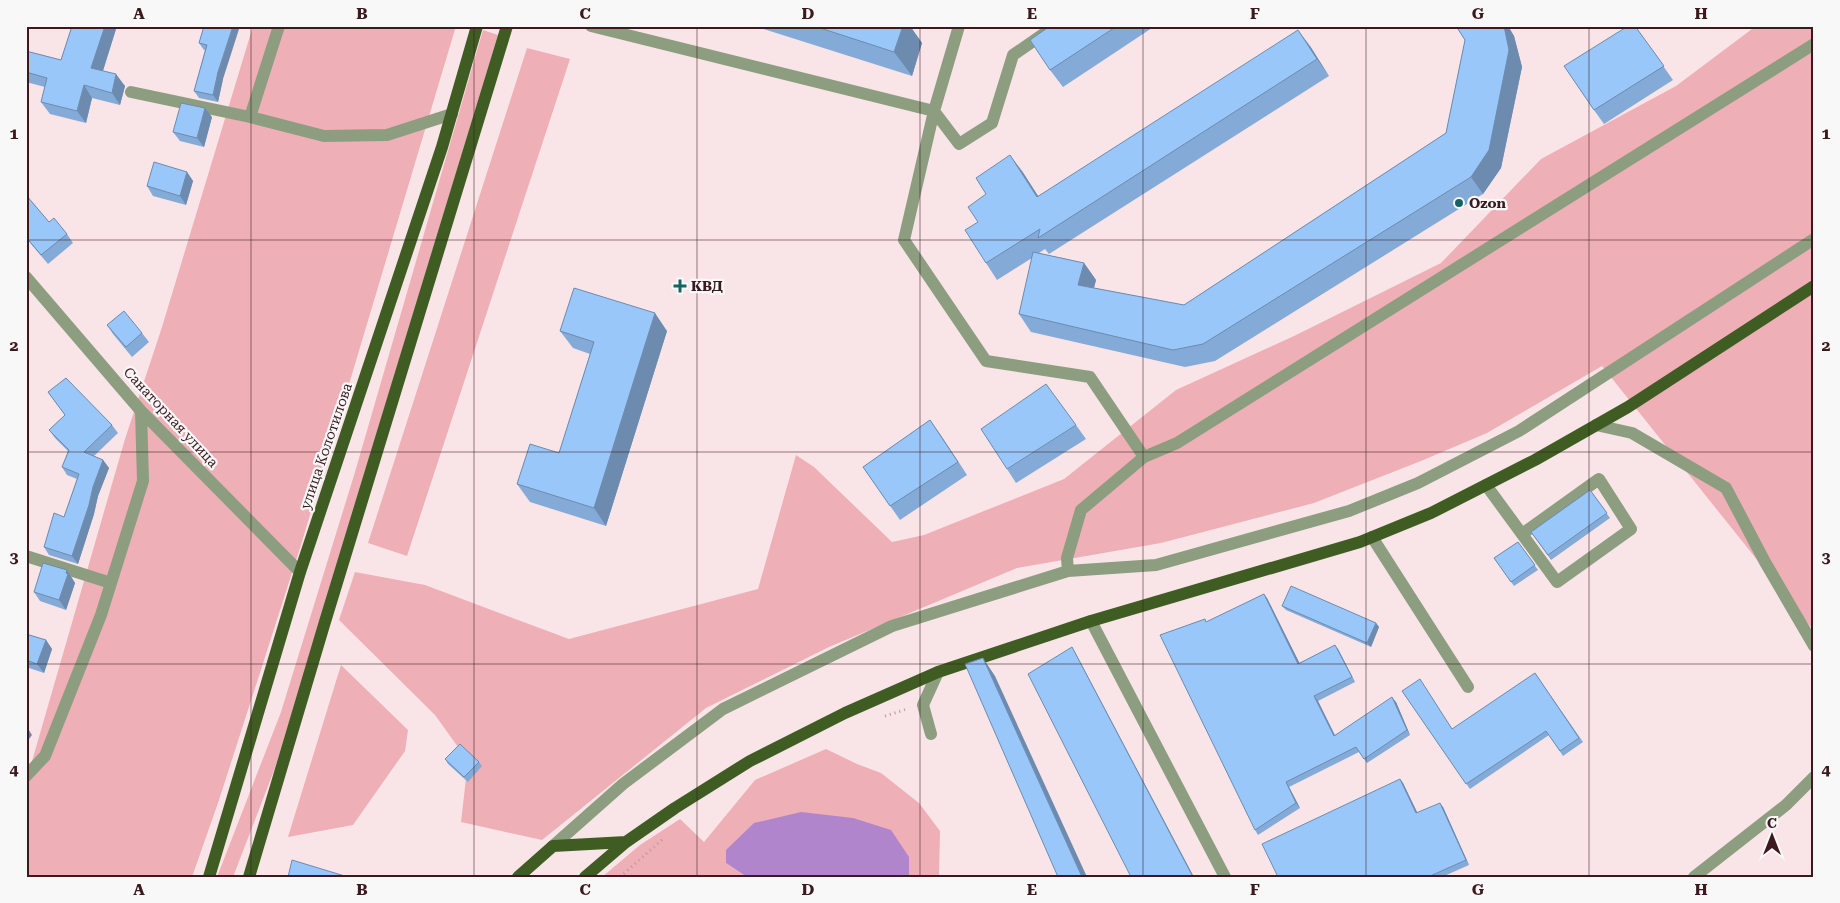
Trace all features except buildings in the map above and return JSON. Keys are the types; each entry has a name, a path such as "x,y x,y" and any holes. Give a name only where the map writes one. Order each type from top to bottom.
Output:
{"main road":[{"name":"улица Колотилова","path":"209,877 300,572 452,114 477,26"},
{"path":"249,877 329,607 507,26"},
{"path":"585,877 626,842 675,808 750,761 845,713 938,672 1091,621 1342,548 1431,513 1535,460 1628,407 1814,286"},
{"path":"518,877 553,846 626,842"}],"street":[{"path":"250,117 279,26"},
{"path":"590,26 934,111 959,144 992,123 1013,54 1055,26"},
{"path":"959,26 934,111 904,240 986,361 1090,377 1144,457"},
{"path":"1068,571 1067,558 1081,510 1144,457 1177,442 1814,44"},
{"path":"131,92 250,117 324,136 387,135 452,114"},
{"path":"553,846 623,784 723,709 892,626 1068,571 1156,565 1349,511 1418,483 1519,431 1814,239"},
{"name":"Санаторная улица","path":"26,277 141,411 300,572"},
{"path":"26,776 45,756 101,615 143,481 141,411"},
{"path":"1596,425 1632,432 1726,488 1765,562 1814,646"},
{"path":"1486,486 1557,582 1631,529 1599,479 1522,534"},
{"path":"1372,537 1468,687"},
{"path":"26,556 111,583"},
{"path":"1091,621 1225,877"},
{"path":"931,734 923,705 938,672"},
{"path":"1694,877 1786,805 1814,776"}],"path":[{"path":"877,718 923,705"},
{"path":"620,877 669,834"}],"shaded area":[{"path":"253,26 456,26 301,545 219,800 192,877 26,877 26,782 125,439 162,327"},
{"path":"1756,26 1814,26 1814,631 1602,366 1487,433 1314,503 1161,543 1017,568 829,647 706,708 542,840 461,822 468,761 435,715 339,620 355,572 425,585 569,639 758,589 796,455 814,467 892,542 924,535 1064,479 1176,390 1294,336 1441,263 1541,159 1676,86"},
{"path":"483,30 498,35 275,768 233,877 217,877 281,712 355,472"},
{"path":"527,48 570,59 407,556 368,543"},
{"path":"341,665 408,730 405,751 353,825 288,837"},
{"path":"826,749 881,773 919,803 940,831 939,877 909,877 909,857 726,863 747,877 602,877 640,845 680,819 704,842 755,780"},
{"path":"801,812 853,818 891,830 909,857 909,877 747,877 726,863 726,850 754,823"}],"place":[{"name":"Ozon","path":"1459,203"},
{"name":"КВД","path":"680,286"}]}
